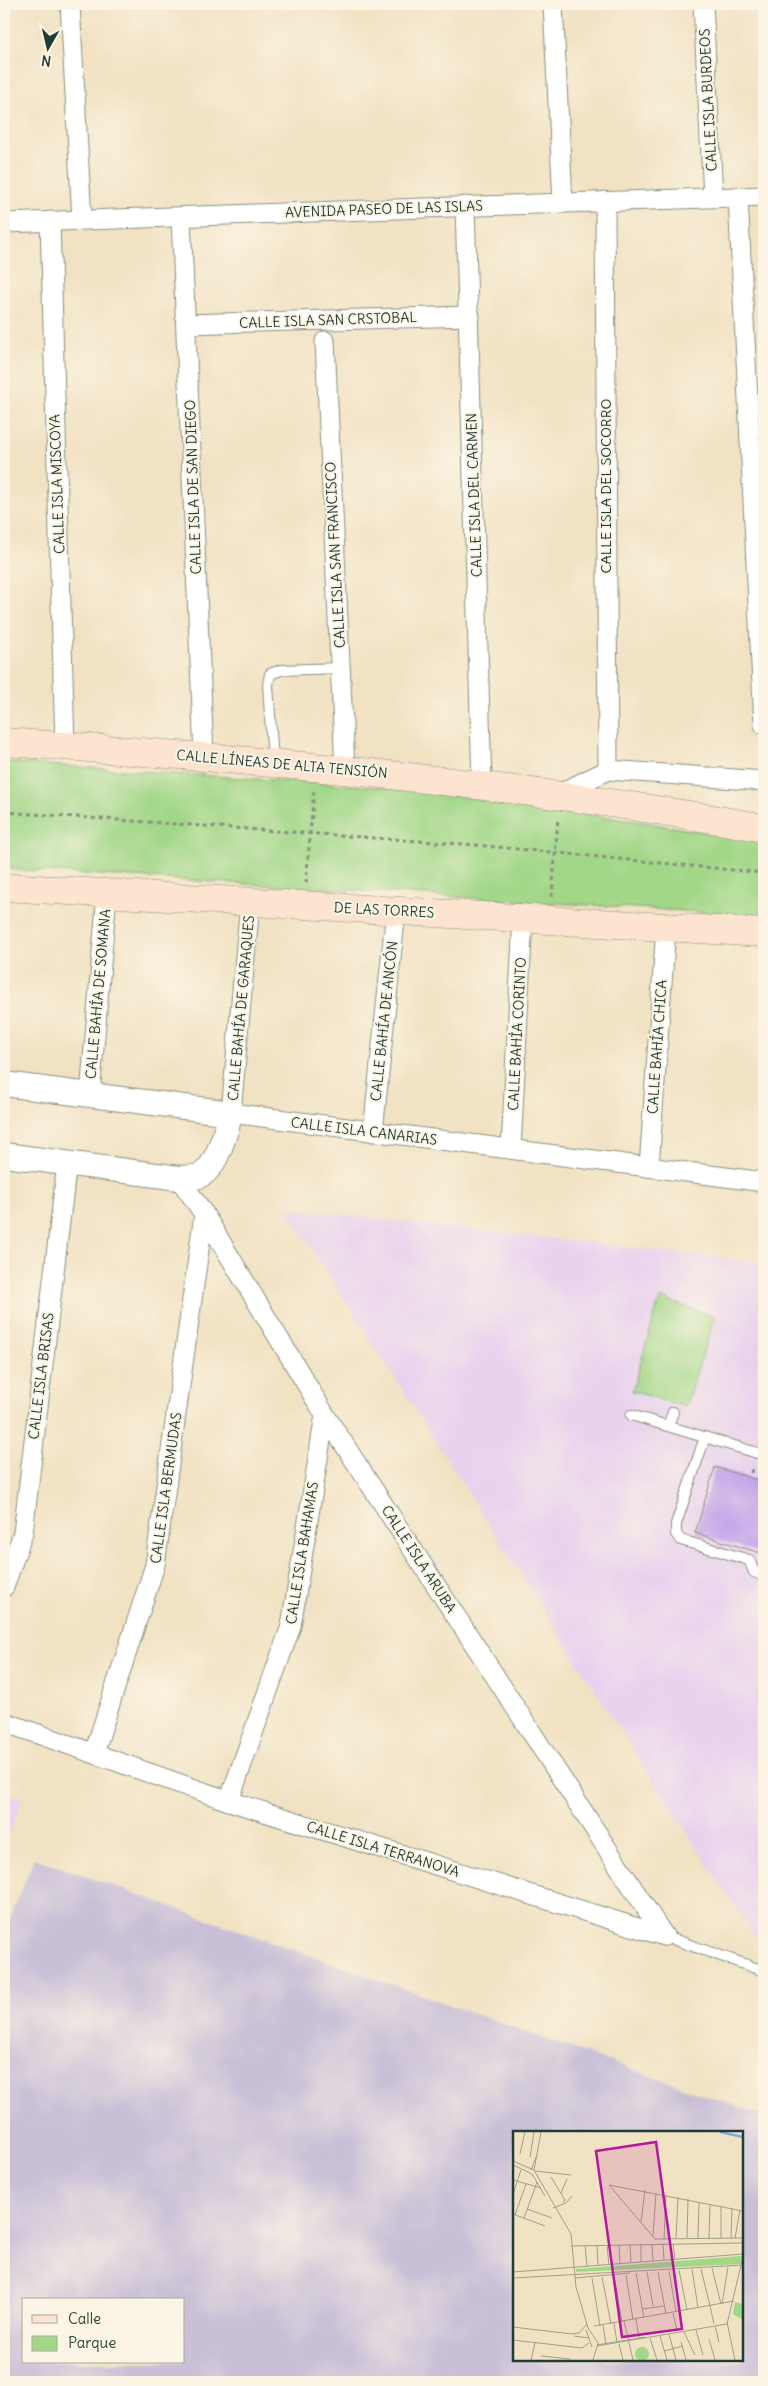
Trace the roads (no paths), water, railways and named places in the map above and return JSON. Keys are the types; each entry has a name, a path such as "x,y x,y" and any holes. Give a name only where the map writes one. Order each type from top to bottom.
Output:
{"main road":[{"name":"CALLE LÍNEAS DE ALTA TENSIÓN","path":"4,742 316,766 482,784 560,794 764,828"},
{"name":"DE LAS TORRES","path":"4,887 764,933"}],"street":[{"path":"70,4 82,220"},
{"path":"553,4 563,202"},
{"name":"CALLE ISLA BURDEOS","path":"703,4 712,197"},
{"name":"AVENIDA PASEO DE LAS ISLAS","path":"4,223 764,196"},
{"path":"738,197 764,725"},
{"name":"CALLE ISLA DEL SOCORRO","path":"605,201 608,770"},
{"name":"CALLE ISLA DEL CARMEN","path":"465,206 470,316 482,784"},
{"name":"CALLE ISLA DE SAN DIEGO","path":"181,216 204,757"},
{"name":"CALLE ISLA MISCOYA","path":"50,221 64,746"},
{"name":"CALLE ISLA SAN CRSTOBAL","path":"186,324 470,316"},
{"name":"CALLE ISLA SAN FRANCISCO","path":"325,341 345,769"},
{"path":"560,794 608,770 764,780"},
{"name":"CALLE BAHÍA DE SOMANA","path":"90,1095 107,893"},
{"name":"CALLE BAHÍA DE GARAQUES","path":"231,1113 250,902"},
{"name":"CALLE BAHÍA DE ANCÓN","path":"373,1132 396,910"},
{"name":"CALLE BAHÍA CORINTO","path":"512,1150 523,918"},
{"name":"CALLE BAHÍA CHICA","path":"649,1167 666,927"},
{"path":"4,1084 231,1113 216,1159 207,1171 199,1176 179,1178 4,1155"},
{"name":"CALLE ISLA CANARIAS","path":"231,1113 764,1182"},
{"name":"CALLE ISLA BRISAS","path":"4,1587 23,1533 67,1163"},
{"name":"CALLE ISLA ARUBA","path":"179,1178 204,1214 325,1415 664,1936"},
{"name":"CALLE ISLA BERMUDAS","path":"94,1754 155,1565 204,1214"},
{"name":"CALLE ISLA BAHAMAS","path":"229,1801 291,1626 325,1415"},
{"name":"CALLE ISLA TERRANOVA","path":"4,1722 229,1801 664,1936"}],"lane":[{"path":"273,763 268,685 270,674 282,670 340,668"},
{"path":"668,1426 673,1412"},
{"path":"631,1415 764,1455"},
{"path":"705,1437 676,1524 676,1534 681,1540 749,1560 754,1572 764,1576"},
{"name":"CALLE ISLA TERRANOVA","path":"664,1936 764,1972"}]}
